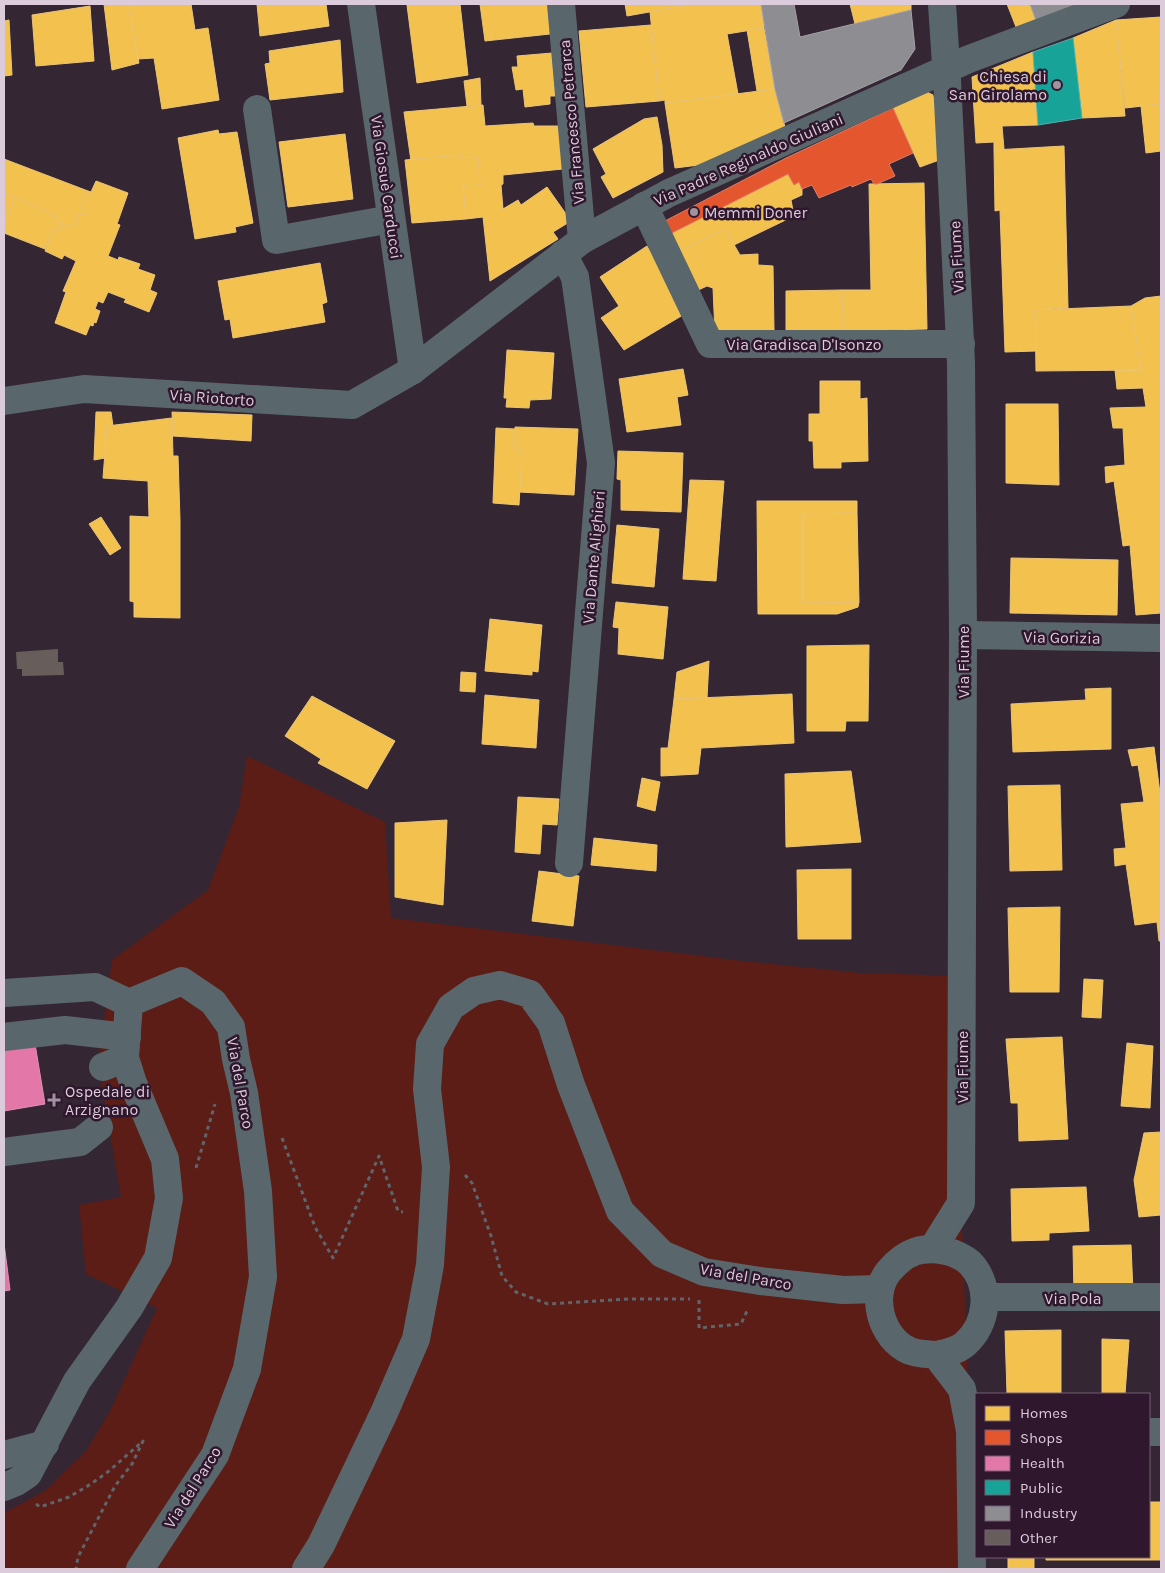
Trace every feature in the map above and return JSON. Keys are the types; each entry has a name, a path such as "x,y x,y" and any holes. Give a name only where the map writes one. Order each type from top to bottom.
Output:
{"street":[{"name":"Via Giosuè Carducci","path":"361,4 413,370"},
{"name":"Via Francesco Petrarca","path":"561,4 572,247"},
{"name":"Via Fiume","path":"933,1248 961,1203 963,635 960,344 942,4"},
{"name":"Via Padre Reginaldo Giuliani","path":"413,370 572,247 644,206 669,193 968,59 1116,4"},
{"path":"257,109 276,240 391,219"},
{"name":"Via Gradisca D'Isonzo","path":"644,206 710,344 960,344"},
{"name":"Via Dante Alighieri","path":"569,863 601,462 574,277 572,247"},
{"name":"Via Riotorto","path":"4,401 84,389 352,405 413,370"},
{"name":"Via Gorizia","path":"963,635 1161,638"},
{"name":"Via del Parco","path":"129,1003 182,981 213,1002 231,1027 244,1093 258,1191 263,1277 247,1368 215,1455 140,1569"},
{"name":"Via del Parco","path":"306,1569 322,1545 384,1414 416,1339 430,1265 436,1167 427,1089 430,1044 451,1007 474,991 500,985 530,994 551,1023 571,1085 620,1211 662,1254 704,1272 760,1281 843,1290 880,1289"},
{"path":"4,994 96,987 129,1003 118,1054"},
{"path":"4,1037 65,1030 118,1054 133,1083 165,1159 169,1198 158,1258 129,1308 78,1381 28,1474 10,1485"},
{"path":"4,1152 80,1142 99,1128"},
{"path":"933,1248 954,1253 970,1263 980,1279 986,1297 984,1314 977,1331 964,1345 953,1351 936,1355 910,1351 895,1340 884,1325 879,1308 880,1289 886,1274 898,1260 914,1251 933,1248"},
{"name":"Via Pola","path":"986,1297 1161,1297"},
{"path":"936,1355 962,1390 973,1431 972,1569"},
{"path":"4,1455 45,1444"}],"path":[{"path":"10,1485 40,1507 70,1497 109,1472 143,1441 132,1464 110,1494 78,1557 76,1569"}],"shaded area":[{"path":"247,756 385,822 391,918 743,961 861,973 963,976 961,1203 970,1431 972,1569 4,1569 4,1513 46,1490 86,1451 111,1409 157,1308 86,1274 79,1205 121,1197 98,1065 112,960 208,890 239,807"}],"building: Homes":[{"path":"104,4 129,4 139,63 112,70"},
{"path":"129,4 191,4 195,30 208,28 219,100 162,109 154,58 138,59"},
{"path":"257,4 326,4 329,26 260,36"},
{"path":"460,4 468,75 417,83 407,5"},
{"path":"480,4 548,4 550,34 485,41"},
{"path":"625,4 694,4 627,16"},
{"path":"694,4 761,4 764,28 727,34 738,94 665,103 665,100 659,101 650,12"},
{"path":"850,4 911,4 911,10 855,24"},
{"path":"1007,4 1030,4 1038,25 1018,32"},
{"path":"90,6 94,61 36,66 32,15"},
{"path":"1161,17 1161,104 1125,108 1116,20"},
{"path":"9,20 12,75 4,76 4,21"},
{"path":"1116,20 1125,116 1082,118 1073,38"},
{"path":"651,25 659,101 586,107 579,31"},
{"path":"764,28 775,89 757,91 747,30"},
{"path":"340,40 343,92 270,100 265,64 270,63 269,51"},
{"path":"1033,52 1038,125 1002,126 1004,149 994,150 994,142 976,143 972,77"},
{"path":"552,53 555,96 550,96 550,104 525,107 523,89 516,90 512,67 518,67 517,56"},
{"path":"480,78 481,105 467,106 464,81"},
{"path":"775,89 785,127 707,164 675,168 665,103"},
{"path":"927,92 933,95 942,159 920,167 893,108"},
{"path":"1161,104 1161,151 1146,153 1141,106"},
{"path":"483,105 485,126 533,123 534,126 560,126 563,169 503,175 503,184 501,185 503,209 518,200 521,205 547,187 571,221 553,232 558,239 490,281 483,217 466,219 463,186 480,185 478,157 460,158 460,155 411,161 404,112"},
{"path":"657,117 662,145 663,172 613,198 601,177 606,174 593,149 644,119"},
{"path":"218,130 219,134 237,132 253,223 235,227 236,232 195,239 178,138"},
{"path":"345,134 353,199 288,207 279,142"},
{"path":"1064,146 1068,308 1035,310 1036,351 1005,352 1000,210 995,211 994,150"},
{"path":"460,155 460,158 478,157 480,185 463,186 466,219 412,223 405,160"},
{"path":"4,159 88,191 81,208 86,210 84,216 78,214 73,228 55,221 57,216 4,193"},
{"path":"788,174 794,185 799,182 802,189 802,195 791,200 794,216 734,245 725,229 676,253 668,235"},
{"path":"96,181 128,193 117,224 120,225 108,256 118,260 119,257 140,264 138,269 155,275 150,290 157,293 149,312 124,302 126,299 108,292 103,303 98,301 95,309 100,311 96,323 94,322 93,326 90,325 86,335 55,323 66,292 63,291 76,261 64,255 62,259 45,251 54,227 61,230 63,223 73,228 78,214 84,216 86,210 81,208 88,191 91,192"},
{"path":"924,183 927,329 843,331 842,290 871,290 869,184"},
{"path":"4,193 15,197 7,220 4,219"},
{"path":"15,197 57,216 55,221 63,223 61,230 54,227 45,249 4,233 4,219 7,220"},
{"path":"725,229 740,255 758,254 758,265 773,266 774,331 715,333 713,288 707,286 694,292 676,253"},
{"path":"647,246 688,312 624,350 601,318 619,306 600,277"},
{"path":"320,263 327,302 322,304 325,322 233,338 230,319 225,320 218,281"},
{"path":"842,290 843,331 786,332 786,291"},
{"path":"1161,296 1161,613 1136,615 1130,545 1123,546 1114,481 1106,483 1105,467 1125,465 1123,428 1113,428 1110,408 1146,407 1143,388 1117,389 1115,370 1141,370 1131,306 1145,298"},
{"path":"1131,306 1141,370 1036,371 1035,310"},
{"path":"507,350 554,353 551,399 530,400 529,408 506,407 507,398 504,398"},
{"path":"683,369 688,395 677,397 681,425 627,432 619,379"},
{"path":"820,381 860,381 860,399 867,398 868,461 841,462 841,468 814,468 813,441 809,441 809,414 820,414"},
{"path":"1006,404 1058,404 1059,485 1006,483"},
{"path":"96,412 111,412 113,426 107,426 105,458 94,460"},
{"path":"172,412 252,415 251,441 173,436"},
{"path":"172,418 173,456 178,456 180,618 134,617 134,602 130,601 130,516 149,517 148,481 103,478 107,426"},
{"path":"515,427 578,429 574,495 519,492 522,451 514,449"},
{"path":"496,428 515,429 514,449 522,451 519,505 493,503"},
{"path":"618,451 683,453 681,512 621,510 621,480 617,479"},
{"path":"690,480 724,481 716,581 683,579"},
{"path":"757,501 857,501 857,513 803,514 803,603 859,602 858,607 837,614 758,614"},
{"path":"857,513 859,602 803,603 803,514"},
{"path":"101,517 121,548 110,555 89,524"},
{"path":"617,525 659,529 654,587 612,583"},
{"path":"1011,558 1118,560 1117,615 1010,613"},
{"path":"616,602 668,607 663,659 618,654 619,628 613,627"},
{"path":"490,619 542,625 538,672 532,671 532,675 485,671"},
{"path":"869,645 868,721 846,721 845,731 807,731 807,646"},
{"path":"709,661 707,698 674,699 677,672"},
{"path":"461,672 476,673 475,692 460,691"},
{"path":"1111,688 1111,749 1013,752 1011,704 1086,700 1085,689"},
{"path":"792,694 794,743 701,748 698,774 661,776 661,748 668,748 674,699"},
{"path":"485,695 539,700 536,748 482,744"},
{"path":"312,696 395,741 367,789 318,763 321,759 285,736"},
{"path":"1154,747 1161,801 1161,941 1159,941 1157,922 1135,925 1126,864 1115,866 1114,849 1126,848 1121,804 1144,802 1138,765 1132,766 1128,750"},
{"path":"851,771 861,842 786,847 785,774"},
{"path":"642,778 660,782 655,811 637,806"},
{"path":"1060,785 1062,870 1010,871 1008,786"},
{"path":"518,797 559,799 557,825 542,824 540,854 515,852"},
{"path":"447,820 443,905 395,897 395,823"},
{"path":"594,838 657,845 656,871 591,865"},
{"path":"851,869 851,939 798,939 797,870"},
{"path":"539,871 579,876 573,926 532,921"},
{"path":"1060,907 1059,992 1010,992 1008,908"},
{"path":"1084,979 1103,980 1101,1018 1082,1017"},
{"path":"1062,1037 1068,1139 1019,1141 1018,1103 1011,1103 1006,1039"},
{"path":"1127,1043 1153,1046 1150,1108 1121,1106"},
{"path":"1161,1132 1161,1215 1139,1217 1134,1180 1144,1133"},
{"path":"1086,1187 1089,1231 1049,1233 1049,1240 1012,1241 1011,1189"},
{"path":"1131,1245 1133,1292 1074,1294 1073,1246"},
{"path":"1061,1330 1061,1393 1007,1393 1005,1331"},
{"path":"1102,1339 1129,1340 1125,1393 1102,1393"},
{"path":"1150,1502 1161,1502 1161,1560 1046,1560 1046,1558 1150,1558"},
{"path":"1008,1558 1034,1558 1034,1569 1008,1569"}],"building: Shops":[{"path":"893,108 913,153 889,164 895,176 877,184 874,184 871,179 819,198 812,185 802,189 799,182 794,185 788,174 668,235 663,222 786,158"}],"building: Health":[{"path":"35,1044 45,1104 4,1111 4,1049"},
{"path":"4,1243 10,1290 4,1291"}],"building: Public":[{"name":"Chiesa di San Girolamo","path":"1073,38 1082,118 1038,125 1033,52"}],"building: Industry":[{"path":"761,4 794,4 800,37 911,10 915,49 901,70 784,123 775,89"},
{"path":"1030,4 1091,4 1038,26"}],"building: Other":[{"path":"58,649 58,662 63,662 64,675 22,676 22,669 17,669 16,652"}],"place":[{"name":"Chiesa di San Girolamo","path":"1057,85"},
{"name":"Memmi Doner","path":"694,212"},
{"name":"Ospedale di Arzignano","path":"54,1100"}]}
